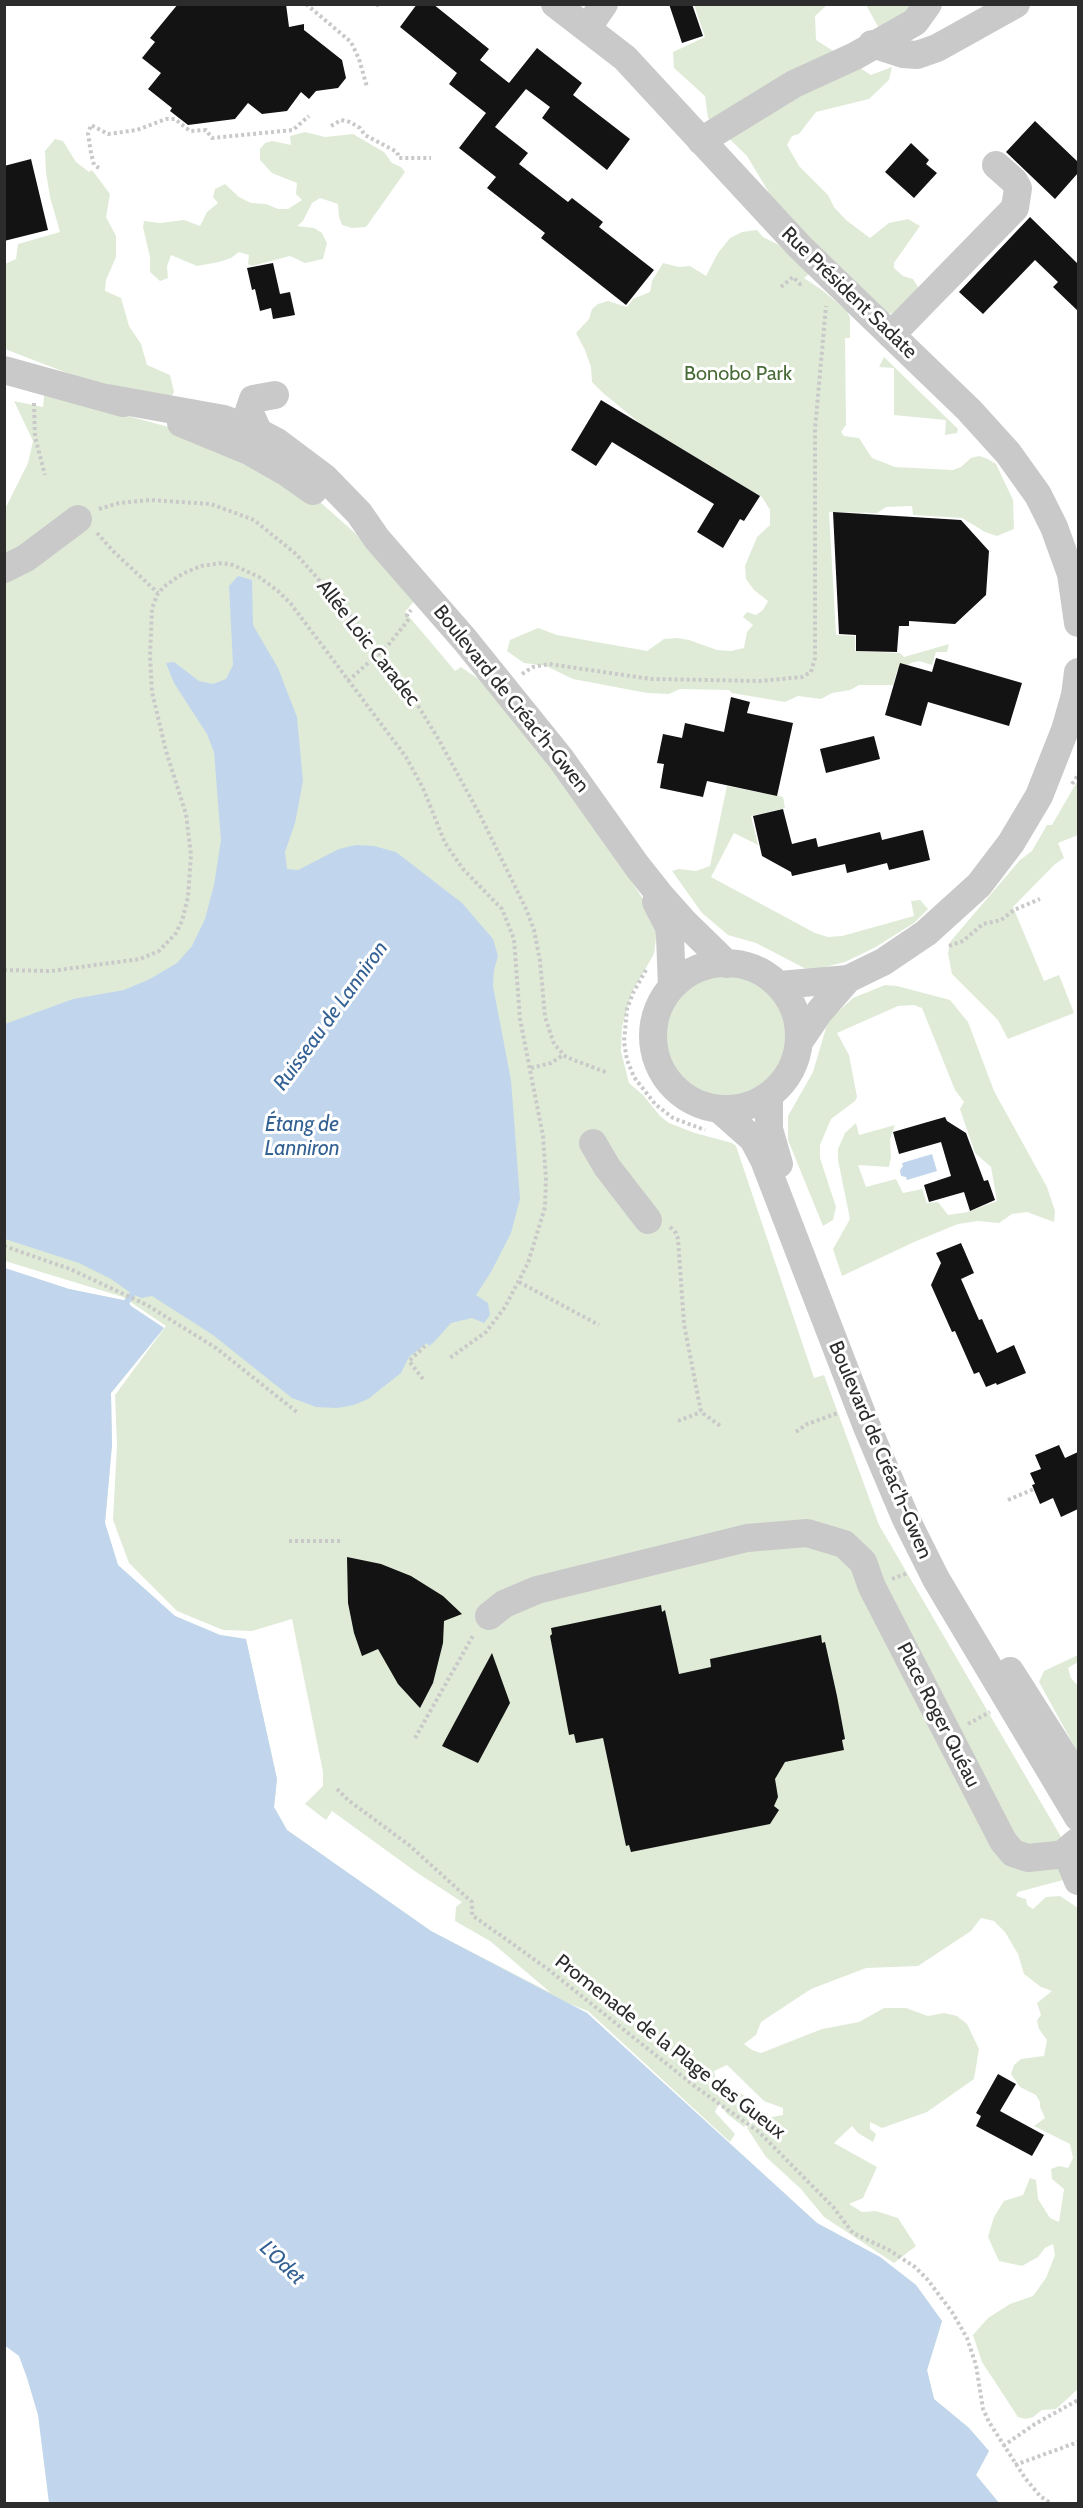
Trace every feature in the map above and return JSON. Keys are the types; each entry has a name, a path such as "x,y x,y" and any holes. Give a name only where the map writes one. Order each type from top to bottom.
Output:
{"street":[{"name":"Rue Président Sadate","path":"555,4 588,27 636,69 833,280 985,427 1028,479 1054,527 1074,588 1078,623"},
{"path":"588,27 604,4"},
{"path":"701,141 794,84 855,56 885,48 917,55 937,48 1016,4"},
{"path":"885,48 921,14"},
{"path":"891,335 1015,207 1018,188 1014,181 996,165"},
{"name":"Boulevard de Créac'h-Gwen","path":"4,370 107,398 204,432 275,465 377,539"},
{"path":"275,395 253,399 254,421 275,465"},
{"name":"Boulevard de Créac'h-Gwen","path":"107,398 254,421 325,478 359,513 377,539 426,594 561,759 637,866 684,922 727,964"},
{"path":"204,432 254,421 289,432"},
{"path":"4,569 26,558 78,519"},
{"path":"780,984 848,979 883,962 938,924 987,876 1019,832 1039,796 1069,718 1078,672"},
{"name":"Boulevard de Créac'h-Gwen","path":"637,866 669,927 672,949 672,987"},
{"path":"727,964 754,969 780,984 794,1011 799,1042 796,1059 788,1075 769,1095 716,1120 696,1103 680,1094 665,1078 656,1059 653,1029 663,1000 672,987 687,975 704,967 727,964"},
{"path":"799,1042 820,1011 848,979"},
{"name":"Boulevard de Créac'h-Gwen","path":"769,1095 769,1129 777,1159 902,1481 940,1560 973,1618 1031,1701 1078,1778"},
{"name":"Boulevard de Créac'h-Gwen","path":"716,1120 753,1139 765,1160 867,1427 906,1519 936,1578 1078,1817"},
{"path":"593,1143 600,1157 656,1222"},
{"name":"Place Roger Quéau","path":"489,1616 504,1604 537,1590 747,1538 794,1533 820,1535 844,1544 863,1562 872,1587 989,1817 1008,1848 1020,1856 1043,1858 1072,1847"},
{"path":"1072,1847 1078,1881"}],"path":[{"path":"306,4 351,42 362,65 368,87"},
{"path":"99,168 94,165 91,153 88,134 91,125 108,134 137,130 151,123 175,119 190,131 206,130 212,138 293,129 309,116"},
{"path":"331,126 341,120 350,122 365,135 397,152 399,158 431,158"},
{"path":"518,676 533,668 549,664 651,679 761,681 802,676 811,672 815,658 815,429 827,286 833,280"},
{"path":"34,399 35,438 45,475"},
{"name":"Allée Loic Caradec","path":"78,519 105,507 150,500 199,502 239,512 263,526 296,554 381,654 409,691 439,740 490,835 527,911 540,961 547,1027 554,1044 563,1054"},
{"path":"78,519 92,528 158,593"},
{"path":"4,970 51,971 140,959 159,951 176,933 182,921 191,883 189,826 166,751 150,680 150,617 158,593 182,574 201,566 222,563 241,567 267,582 291,604 414,768 445,843 453,856 498,905 508,921 517,955 521,1026 543,1137 546,1200 532,1253 519,1282 486,1332 450,1358"},
{"path":"348,681 381,654 409,619 407,615 426,594"},
{"path":"948,946 963,941 983,924 1001,920 1014,910 1040,899"},
{"path":"648,968 633,993 626,1018 624,1042 629,1067 646,1094 663,1112 685,1124 716,1120"},
{"path":"531,1068 551,1063 563,1054 585,1066 609,1073"},
{"path":"656,1222 673,1229 678,1239 684,1324 701,1412 722,1426"},
{"path":"4,1246 70,1269 138,1301 216,1348 298,1413"},
{"path":"519,1282 598,1325"},
{"path":"423,1379 409,1361 425,1346"},
{"path":"678,1421 701,1412"},
{"path":"796,1432 807,1424 842,1412"},
{"path":"1008,1500 1034,1489"},
{"path":"289,1541 340,1541"},
{"path":"415,1738 477,1628 489,1616"},
{"name":"Promenade de la Plage des Gueux","path":"337,1789 348,1800 409,1845 472,1902 472,1915 549,1970 697,2088 759,2132 832,2207 853,2233 889,2250 927,2278 952,2312 966,2338 976,2365 983,2409 1003,2446 1040,2496 1052,2504"},
{"path":"1003,2446 1035,2424 1078,2400"},
{"path":"1015,2465 1078,2442"}],"green space":[{"path":"694,5 827,5 815,16 816,40 871,75 892,67 889,80 869,99 816,112 799,134 792,136 787,145 799,166 828,195 834,207 846,220 870,238 889,223 908,219 920,226 894,263 894,268 903,276 913,279 918,287 903,317 885,312 777,206 747,156 708,118 705,96 674,68 673,52 705,37"},
{"path":"866,5 920,5 880,30"},
{"path":"305,132 325,137 353,134 384,152 392,163 401,167 405,172 366,227 352,228 342,225 338,204 320,198 312,203 303,221 297,226 314,228 322,233 327,243 323,259 305,263 290,256 252,266 248,264 249,255 239,252 219,262 197,266 171,255 167,266 168,278 160,281 150,272 144,221 160,223 184,220 200,226 207,212 218,203 213,197 215,189 225,184 239,197 251,203 266,204 278,209 288,209 302,200 296,194 297,183 272,173 260,160 260,149 265,143 272,141 291,145 290,136"},
{"path":"55,139 63,141 76,162 89,172 92,170 110,194 106,217 116,236 116,257 106,280 105,291 121,298 129,326 141,344 147,365 170,375 174,392 169,401 111,390 5,349 5,264 16,259 18,244 60,232 46,172 45,151"},
{"name":"Bonobo Park","path":"757,230 763,237 779,245 809,274 804,278 847,311 850,318 850,338 845,338 846,425 841,432 844,436 859,438 872,458 895,467 953,470 961,467 971,458 979,456 988,459 996,464 1013,500 1014,529 997,536 985,532 962,518 913,515 912,506 886,507 877,513 829,512 836,635 855,636 855,651 900,653 904,657 949,644 947,652 936,652 932,665 919,661 897,671 893,685 859,685 850,690 832,693 821,699 798,696 785,702 732,693 729,690 680,689 669,694 647,693 573,679 546,666 524,663 507,651 510,640 538,628 557,635 647,651 664,639 677,638 717,650 731,651 744,648 747,632 753,625 743,617 747,612 756,615 763,610 768,601 754,590 746,579 745,566 757,537 770,525 770,510 762,497 642,425 603,393 592,382 591,367 576,333 589,319 592,309 598,304 608,301 627,307 633,299 650,292 652,281 663,263 679,267 690,266 706,276 718,253 730,238 742,232"},
{"path":"884,357 958,429 957,433 945,435 946,420 894,415 894,368 879,367"},
{"path":"44,396 57,397 165,426 205,440 320,502 355,533 415,600 405,612 455,671 461,667 480,680 547,763 658,922 654,954 632,992 622,1027 621,1051 629,1083 669,1123 736,1146 814,1378 824,1375 879,1525 1078,1866 1078,1876 1018,1892 1016,1896 1026,1899 1027,1905 1033,1909 1046,1897 1060,1896 1078,1908 1078,2389 1056,2409 1042,2410 1026,2419 1018,2417 982,2362 973,2335 988,2318 1010,2304 1033,2296 1046,2278 1055,2255 1053,2244 1045,2248 1038,2257 1022,2266 999,2261 988,2237 994,2217 1004,2201 1023,2195 1030,2178 1036,2180 1038,2199 1050,2218 1059,2222 1064,2189 1052,2179 1051,2169 1059,2166 1068,2168 1073,2158 1070,2144 1034,2126 1045,2118 1040,2102 1036,2095 1020,2087 1011,2074 1014,2065 1021,2059 1044,2056 1047,2040 1039,2029 1037,2020 1041,2015 1037,2003 1052,1991 1041,1987 1024,1974 1018,1954 1005,1932 994,1921 981,1918 971,1931 918,1966 866,1968 811,1989 761,2022 756,2035 744,2044 761,2053 822,2029 859,2022 884,2008 906,2008 928,2016 944,2013 957,2016 967,2024 979,2049 974,2079 927,2112 882,2128 870,2122 870,2129 876,2134 873,2142 858,2133 852,2126 834,2143 877,2167 863,2198 849,2204 862,2212 876,2211 898,2218 916,2246 894,2263 824,2217 801,2189 766,2157 747,2128 755,2120 783,2115 783,2108 764,2101 727,2065 714,2071 716,2082 723,2088 740,2093 752,2101 753,2117 744,2127 727,2114 719,2103 715,2112 735,2134 730,2142 588,2011 570,2004 587,2013 817,2223 880,2257 916,2285 942,2321 927,2370 934,2399 969,2428 989,2451 976,2475 999,2503 320,2230 4,1268 69,1289 128,1301 131,1306 164,1328 111,1393 112,1445 105,1523 118,1565 175,1616 220,1635 246,1639 277,1779 274,1807 287,1830 431,1931 551,1993 490,1941 455,1921 456,1907 462,1902 416,1872 332,1811 326,1820 305,1804 323,1786 323,1772 292,1619 252,1631 223,1630 177,1611 129,1563 113,1520 117,1445 115,1395 166,1326 123,1297 5,1261 4,511 28,463 33,441 14,401 43,407"},
{"path":"1078,780 1078,835 1058,843 1064,858 1055,864 1013,907 1044,981 1059,975 1074,1013 1008,1039 998,1020 952,974 948,954 950,942 1020,860 1032,851 1047,825 1052,825"},
{"path":"727,786 783,797 785,808 751,816 758,845 734,833 711,877 815,933 828,937 842,936 914,916 911,901 920,900 928,909 914,923 874,948 845,962 821,968 806,969 756,943 728,935 702,913 672,871 679,869 696,871 710,866"},
{"path":"725,975 748,980 759,985 768,993 776,1002 781,1013 786,1036 781,1059 776,1070 768,1079 759,1087 748,1092 725,1097 702,1092 691,1087 682,1079 674,1070 669,1059 664,1036 669,1013 674,1002 682,993 691,985 702,980"},
{"path":"885,985 950,1000 968,1022 994,1091 1047,1187 1055,1211 1054,1222 1027,1212 1012,1214 999,1223 978,1221 958,1224 842,1276 833,1249 850,1219 838,1160 838,1149 845,1133 856,1123 859,1135 895,1125 890,1139 889,1167 858,1165 866,1187 896,1179 903,1193 922,1189 927,1203 938,1202 948,1215 968,1212 997,1201 991,1167 975,1153 960,1109 964,1102 955,1090 922,1008 914,1005 898,1006 837,1033 849,1055 857,1097 831,1119 820,1145 820,1158 836,1207 833,1220 823,1226 788,1140 788,1116 813,1072 826,1028 832,1017 853,998"},
{"path":"1078,1655 1078,1662 1068,1668 1071,1678 1078,1686 1078,1753 1039,1682 1044,1671"}],"water":[{"name":"Étang de Lanniron","path":"238,576 252,580 253,625 278,668 297,717 303,781 295,823 285,852 287,869 298,870 339,849 356,845 374,846 396,852 462,903 493,939 498,956 493,986 511,1080 520,1199 511,1233 476,1295 488,1303 490,1315 484,1323 472,1318 451,1323 434,1342 429,1346 427,1343 409,1357 401,1373 368,1399 354,1405 337,1408 316,1407 292,1398 213,1335 152,1296 141,1298 79,1263 5,1239 5,1024 73,999 124,990 150,979 177,963 192,946 205,919 214,885 221,840 214,752 207,734 174,683 166,663 174,662 199,681 213,684 226,679 233,665 229,586"},
{"path":"932,1154 937,1171 907,1180 906,1177 901,1176 902,1163"},
{"name":"L'Odet","path":"5,1268 69,1289 128,1301 131,1306 164,1328 111,1393 112,1445 105,1523 118,1565 175,1616 220,1635 246,1639 277,1779 274,1807 287,1830 431,1931 587,2013 817,2223 880,2257 916,2285 942,2321 927,2370 934,2399 969,2428 989,2451 976,2475 999,2503 49,2503 38,2415 19,2356 4,2345"}],"building":[{"path":"178,4 286,4 289,27 304,24 304,30 342,60 346,78 338,88 316,91 309,99 301,92 287,111 262,114 248,103 235,119 188,125 170,111 172,108 148,89 161,73 142,58 155,42 150,38"},
{"path":"417,4 433,4 489,49 480,60 509,83 537,48 582,83 573,95 630,139 607,170 542,118 550,107 526,89 495,127 528,153 519,164 568,202 572,198 603,222 599,227 654,270 626,305 541,238 545,233 487,188 496,177 459,148 486,113 449,84 457,73 400,27"},
{"path":"669,4 692,4 703,36 682,43"},
{"path":"1035,121 1078,162 1078,173 1055,199 1006,152"},
{"path":"911,143 929,160 926,164 937,173 914,198 885,172"},
{"path":"31,159 48,230 4,241 4,166"},
{"path":"1030,217 1078,264 1078,311 1053,287 1058,282 1035,260 983,314 959,292"},
{"path":"273,263 280,294 290,292 295,315 273,319 271,308 260,311 247,268"},
{"path":"601,400 760,496 744,521 740,519 723,548 697,532 714,504 612,442 596,466 571,450"},
{"path":"833,512 961,520 989,551 986,595 955,624 909,621 909,626 899,626 897,652 856,651 856,635 839,634"},
{"path":"936,658 1022,683 1009,726 928,702 921,726 885,715 900,663 932,672"},
{"path":"731,697 750,702 747,713 793,723 777,796 707,781 703,797 660,788 664,764 657,763 663,734 682,738 685,723 724,732"},
{"path":"874,736 880,759 826,773 820,749"},
{"path":"783,809 792,844 816,838 818,847 880,832 882,840 923,830 930,860 889,870 887,863 847,873 845,864 792,876 791,872 762,856 753,816"},
{"path":"945,1117 947,1121 966,1133 984,1181 988,1180 995,1200 970,1211 964,1192 929,1202 924,1185 951,1176 941,1142 899,1154 893,1132"},
{"path":"961,1243 974,1273 961,1279 979,1320 982,1319 997,1353 1014,1345 1026,1373 997,1385 996,1383 986,1387 979,1372 974,1374 931,1285 941,1263 936,1253"},
{"path":"1059,1445 1065,1458 1078,1452 1078,1509 1061,1517 1053,1498 1040,1504 1030,1473 1041,1469 1035,1455"},
{"path":"347,1557 381,1564 411,1576 443,1596 462,1614 444,1621 443,1643 433,1683 420,1708 398,1684 378,1649 362,1656 354,1633 348,1603"},
{"path":"661,1605 662,1612 665,1610 679,1674 711,1667 710,1659 821,1635 822,1643 825,1642 837,1696 845,1739 842,1740 844,1750 785,1762 775,1779 778,1797 774,1806 779,1810 770,1824 631,1852 629,1845 626,1846 603,1738 576,1743 574,1734 569,1735 550,1636 551,1628"},
{"path":"492,1653 510,1703 478,1763 442,1746"},
{"path":"998,2074 1016,2084 1000,2111 1044,2135 1032,2156 976,2126 981,2116 976,2113"}],"waterway":[{"name":"Ruisseau de Lanniron","path":"123,1307 136,1289"}]}
